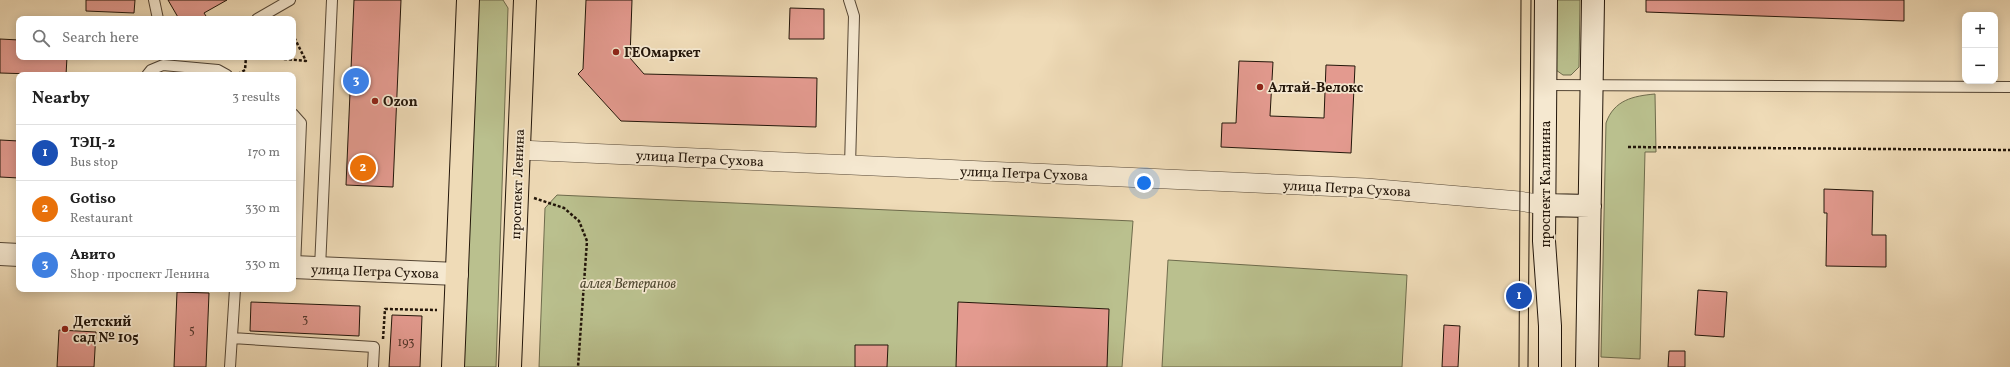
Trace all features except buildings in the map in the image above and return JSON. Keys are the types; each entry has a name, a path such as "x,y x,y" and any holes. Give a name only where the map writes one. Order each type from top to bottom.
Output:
{"main road":[{"path":"453,367 468,0"},
{"name":"проспект Ленина","path":"510,367 525,0"},
{"name":"проспект Калинина","path":"1546,0 1544,85 1536,204 1550,367"},
{"path":"1587,367 1593,0"},
{"path":"1536,204 1590,206"},
{"path":"0,254 16,255"},
{"name":"улица Петра Сухова","path":"296,267 457,274"}],"street":[{"name":"улица Петра Сухова","path":"518,150 1366,188 1536,204"}],"lane":[{"path":"154,0 157,16"},
{"path":"262,16 290,0"},
{"path":"320,268 332,0"},
{"path":"849,0 854,16 850,166"},
{"path":"149,72 163,65 218,70 222,72"},
{"path":"1544,85 2010,87"},
{"path":"296,117 301,123 296,208"},
{"path":"230,367 235,292"},
{"path":"232,338 374,347 373,367"}],"path":[{"path":"296,41 306,61 296,60"},
{"path":"245,70 246,60"},
{"path":"1628,147 2010,150"},
{"path":"534,198 564,208 579,221 587,241 578,367"},
{"path":"374,347 384,338 385,309 438,310"}],"green space":[{"path":"479,0 503,0 508,8 496,367 463,367 475,8"},
{"path":"1556,0 1580,0 1579,67 1571,75 1563,75 1556,70"},
{"path":"1655,94 1656,152 1645,152 1640,359 1601,357 1606,123 1614,109 1619,104 1639,96"},
{"name":"аллея Ветеранов","path":"557,195 1133,221 1122,367 539,367 545,208"},
{"path":"1168,260 1407,275 1402,367 1162,367"}],"tram line":[{"path":"1519,367 1521,0"},
{"path":"1528,367 1531,0"}],"place":[{"name":"ГЕОмаркет","path":"616,52"},
{"name":"Авито","path":"356,81"},
{"name":"Алтай-Велокс","path":"1260,87"},
{"name":"Ozon","path":"375,101"},
{"name":"Gotiso","path":"363,168"},
{"name":"ТЭЦ-2","path":"1519,296"},
{"name":"Детский сад № 105","path":"65,329"}]}
